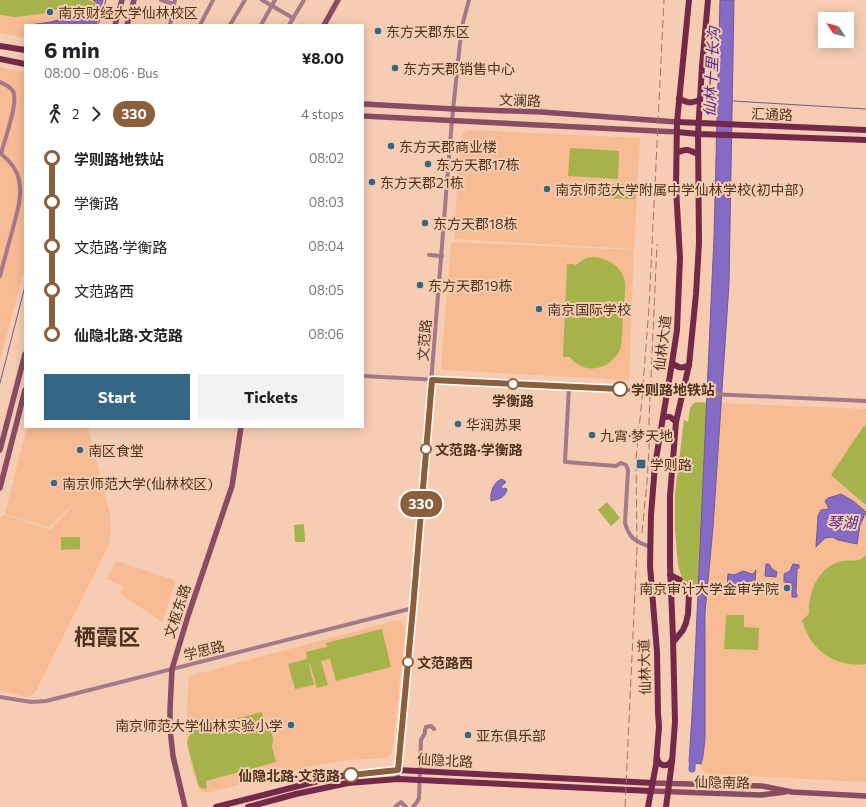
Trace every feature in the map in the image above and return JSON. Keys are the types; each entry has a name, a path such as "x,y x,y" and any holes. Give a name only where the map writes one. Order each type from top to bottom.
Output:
{"main road":[{"path":"115,24 122,0"},
{"path":"127,24 134,0"},
{"path":"325,24 338,0"},
{"name":"仙林大道","path":"648,807 653,783 659,727 657,652 650,566 651,515 655,465 677,330 680,258 676,188 677,122 689,0"},
{"name":"仙林大道","path":"666,807 675,722 674,641 670,575 670,496 676,422 689,364 696,294 699,243 698,123 708,0"},
{"path":"0,46 24,50"},
{"path":"0,59 24,64"},
{"path":"679,98 686,103 692,103 700,100"},
{"name":"文澜路","path":"364,104 541,112 677,122"},
{"name":"文澜路","path":"364,116 677,132"},
{"name":"汇通路","path":"677,122 866,130"},
{"name":"汇通路","path":"677,132 866,140"},
{"path":"677,153 682,150 689,150 698,154"},
{"path":"0,450 24,358"},
{"path":"672,363 678,368 683,368 689,364"},
{"path":"0,488 24,394"},
{"path":"663,418 668,416 672,417 676,422"},
{"name":"文枢东路","path":"185,807 173,756 170,729 172,669 188,616 232,486 241,428"},
{"path":"670,575 680,580 689,594 688,617 683,630 674,641"},
{"path":"656,758 659,764 665,766 672,760"},
{"name":"仙隐北路","path":"216,807 322,780 347,775 398,770 653,783"},
{"name":"仙隐北路","path":"248,807 296,794 348,783 398,779 651,791"},
{"name":"仙隐南路","path":"653,783 762,786 792,792 866,796"},
{"name":"仙隐南路","path":"651,791 761,795 792,792"}],"street":[{"path":"161,0 174,2 170,24"},
{"path":"201,24 213,0"},
{"path":"231,24 245,0"},
{"path":"262,0 293,18"},
{"path":"262,24 275,0"},
{"path":"290,24 304,0"},
{"name":"文范路","path":"398,779 432,380 452,120 461,36 469,0"},
{"path":"0,82 13,91 14,98 14,106 0,154 14,167 19,180 20,193 18,209 0,276"},
{"path":"429,255 442,256"},
{"path":"364,376 866,401"},
{"path":"568,386 566,462 616,466 621,463 626,465 628,470 627,529 635,541 650,547"},
{"name":"学思路","path":"0,697 31,702 46,701 413,608"},
{"path":"413,807 419,798 421,740 425,733 426,727 431,726 434,729"},
{"path":"395,807 401,802 406,807"}],"shaded area":[{"name":"南京财经大学仙林校区","path":"0,0 104,0 97,24 24,24 24,38 0,33"},
{"path":"0,67 24,73 24,270 0,361"},
{"name":"南京师范大学附属中学仙林学校(初中部)","path":"468,130 640,138 634,249 454,239 460,139 462,134"},
{"name":"南京国际学校","path":"453,242 634,250 628,380 443,370 441,368 451,244"},
{"name":"南京审计大学金审学院","path":"722,403 866,409 866,782 708,774 705,773 700,766 716,410"},
{"path":"27,428 88,428 100,474 99,477 101,479 110,514 111,534 109,544 36,691 27,697 0,691 0,518 5,515 50,530 64,514 65,515 73,504 49,527 5,514"},
{"path":"117,561 175,580 162,622 122,595 121,593 123,586 107,579"},
{"name":"南京师范大学仙林实验小学","path":"397,620 401,622 404,627 405,634 392,753 387,758 348,760 312,766 207,793 199,790 192,769 187,743 189,676"}],"green space":[{"path":"0,0 88,0 96,3 92,16 79,10 67,7 41,14 16,17 0,15"},
{"path":"570,148 619,151 618,179 568,176"},
{"path":"603,184 636,185 635,199 602,198"},
{"path":"594,257 604,259 614,264 621,272 625,282 621,347 612,361 598,368 583,367 570,357 563,357 567,264 574,264 574,266 586,258"},
{"path":"694,403 708,403 698,591 682,578 678,565 675,530 675,493 684,420 688,422 690,408"},
{"path":"866,426 866,505 831,475 863,427"},
{"path":"607,502 620,518 611,526 598,510"},
{"path":"304,524 305,542 295,542 294,525"},
{"path":"61,537 80,537 80,549 61,550"},
{"path":"866,555 866,664 844,663 825,655 818,648 811,640 802,620 809,614 810,597 816,581 821,574 834,564 843,561 857,560"},
{"path":"727,615 744,615 744,627 759,628 758,650 724,649"},
{"path":"382,629 391,667 336,681 330,659 321,661 328,685 317,688 310,664 314,685 295,689 288,664 307,659 306,652 327,647 326,643"},
{"path":"262,712 265,724 272,734 272,747 276,762 206,781 207,788 203,789 200,787 187,743 189,736 194,730"}],"water":[{"path":"93,0 103,0 96,24 36,24 66,18 90,20 93,18 97,3"},
{"path":"720,0 734,0 729,284 713,527 705,613 705,739 701,764 689,762 714,237"},
{"path":"502,479 506,482 501,487 503,489 507,489 505,494 497,500 491,501 494,485"},
{"name":"琴湖","path":"841,494 853,501 866,512 860,525 857,544 838,540 832,537 825,538 816,547 818,516 821,510 829,509 825,501 828,498"},
{"path":"766,564 769,564 772,569 777,572 776,577 765,576"},
{"path":"793,564 799,565 799,568 797,569 797,597 792,597 792,583 784,582 784,574 790,571"},
{"path":"756,570 755,581 745,583 738,592 728,592 728,574 734,575 743,571 752,574"}],"waterway":[{"path":"98,24 106,0"},
{"path":"733,101 866,109"},
{"path":"0,383 24,290"},
{"path":"692,769 693,753"}],"railway":[{"path":"625,807 637,548 636,459 649,307 664,0"},
{"path":"642,533 649,451 657,244"}],"bus line":[{"name":"330","path":"351,775 398,770 432,380 620,389"}],"place":[{"name":"南京财经大学仙林校区","path":"50,12"},
{"name":"东方天郡东区","path":"378,31"},
{"name":"东方天郡销售中心","path":"395,68"},
{"name":"东方天郡商业楼","path":"391,146"},
{"name":"东方天郡17栋","path":"428,164"},
{"name":"东方天郡21栋","path":"372,182"},
{"name":"南京师范大学附属中学仙林学校(初中部)","path":"547,189"},
{"name":"东方天郡18栋","path":"425,223"},
{"name":"东方天郡19栋","path":"420,285"},
{"name":"南京国际学校","path":"539,309"},
{"name":"学衡路","path":"513,384"},
{"name":"学则路地铁站","path":"620,389"},
{"name":"华润苏果","path":"458,424"},
{"name":"九霄·梦天地","path":"592,435"},
{"name":"文范路·学衡路","path":"426,449"},
{"name":"南区食堂","path":"80,450"},
{"name":"学则路","path":"641,464"},
{"name":"南京师范大学(仙林校区)","path":"54,483"},
{"name":"南京审计大学金审学院","path":"787,588"},
{"name":"文范路西","path":"408,662"},
{"name":"南京师范大学仙林实验小学","path":"291,725"},
{"name":"亚东俱乐部","path":"468,735"},
{"name":"仙隐北路·文范路","path":"351,775"}],"district":[{"name":"栖霞区","path":"107,636"}],"water label":[{"name":"仙林十里长沟","path":"711,72"}]}
